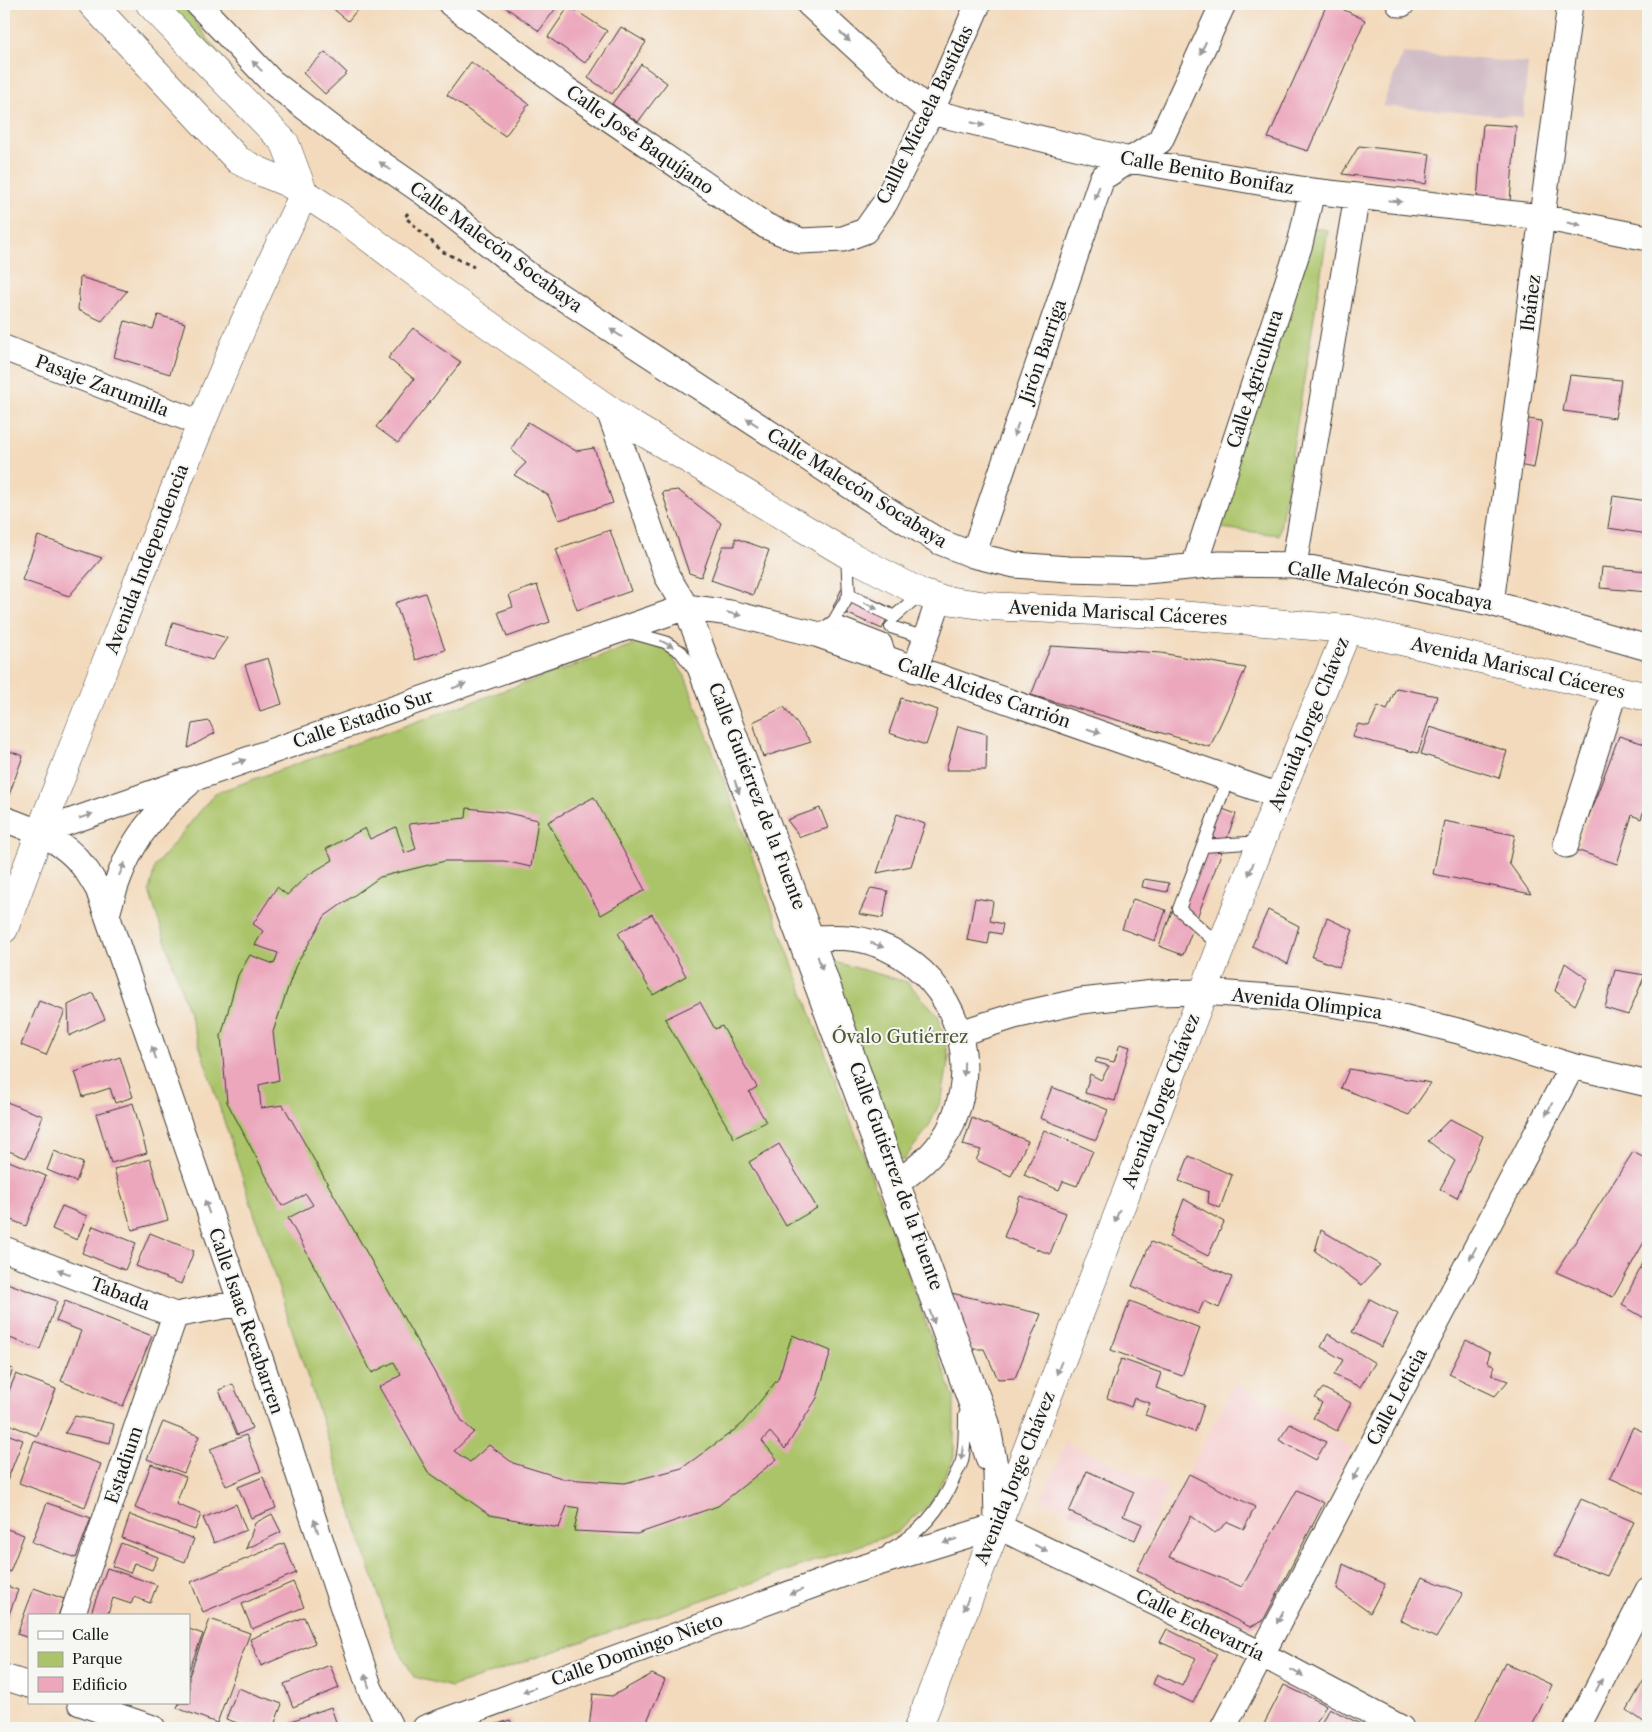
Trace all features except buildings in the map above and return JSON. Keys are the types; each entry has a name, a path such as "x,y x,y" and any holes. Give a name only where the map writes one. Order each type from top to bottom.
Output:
{"main road":[{"path":"92,4 238,160 296,188 344,219 426,281 618,415"},
{"path":"132,4 251,126 296,188"},
{"path":"150,4 285,143 296,188"},
{"name":"Avenida Independencia","path":"4,929 200,423 282,240 296,188"},
{"name":"Avenida Mariscal Cáceres","path":"618,415 847,554 930,596 988,606 1180,615 1348,629 1648,697"},
{"name":"Avenida Jorge Chávez","path":"918,1728 977,1574 992,1528 1279,796 1348,629"}],"street":[{"name":"Calle Malecón Socabaya","path":"198,4 272,82 353,144 424,193 531,277 884,508 940,542 973,556 1015,565 1068,569 1146,571 1220,564 1294,566 1492,603 1648,648"},
{"name":"Calle José Baquíjano","path":"450,4 563,87 766,226 801,241 843,239"},
{"name":"Calle Benito Bonifaz","path":"809,4 886,75 931,112 1130,160 1312,191 1542,217 1648,238"},
{"name":"Callle Micaela Bastidas","path":"843,239 865,231 885,203 931,112 978,4"},
{"name":"Jirón Barriga","path":"973,556 1102,178 1160,141 1223,4"},
{"name":"Ibáñez","path":"1492,603 1570,4"},
{"name":"Calle Agricultura","path":"1194,566 1300,244 1312,191"},
{"path":"1294,566 1358,196"},
{"name":"Pasaje Zarumilla","path":"4,348 200,423"},
{"name":"Calle Gutiérrez de la Fuente","path":"618,415 667,576 686,607 811,938 897,1182 987,1423 996,1471 992,1528"},
{"path":"898,657 926,638 930,596"},
{"name":"Calle Alcides Carrión","path":"686,607 825,628 898,657 1279,796"},
{"name":"Calle Estadio Sur","path":"40,832 686,607"},
{"path":"1566,845 1615,690"},
{"path":"107,915 115,883 129,852 147,824 170,800 197,777"},
{"name":"Calle Isaac Recabarren","path":"4,819 40,832 63,846 83,866 98,889 370,1689 391,1727"},
{"path":"811,938 844,937 875,943 904,957 929,977 948,1003 960,1033 965,1067 961,1102 947,1134 926,1162 897,1182"},
{"name":"Avenida Olímpica","path":"960,1033 1014,1016 1081,1001 1154,993 1203,992 1298,999 1387,1013 1462,1032 1572,1066 1648,1084"},
{"name":"Calle Leticia","path":"1223,1728 1572,1066"},
{"name":"Tabada","path":"4,1249 175,1315"},
{"path":"175,1315 240,1302"},
{"name":"Estadium","path":"73,1614 175,1315"},
{"name":"Calle Domingo Nieto","path":"426,1728 849,1572 992,1528"},
{"name":"Calle Echevarría","path":"992,1528 1261,1654 1401,1728"},
{"path":"1577,1728 1648,1590"},
{"path":"4,1677 28,1685"},
{"path":"83,1704 153,1728"}],"lane":[{"path":"825,628 849,595 847,554"},
{"path":"849,595 893,622 926,638"},
{"path":"893,622 930,596"},
{"path":"893,622 898,657"},
{"name":"Calle Gutiérrez de la Fuente","path":"620,630 665,642 680,652 694,670 965,1405"},
{"path":"1221,947 1179,910 1228,778"},
{"path":"1203,846 1261,842"},
{"name":"Avenida Jorge Chávez","path":"965,1405 981,1455 992,1528"},
{"name":"Calle Domingo Nieto","path":"849,1572 903,1542 930,1520 948,1493 962,1461 965,1435 965,1405"}],"shaded area":[{"path":"1403,53 1528,63 1523,117 1382,106"},
{"path":"1235,1384 1351,1448 1263,1621 1250,1627 1137,1570"},
{"path":"1066,1443 1169,1488 1145,1545 1041,1500"}],"green space":[{"path":"162,4 182,4 233,72"},
{"path":"1312,227 1328,230 1279,535 1212,527"},
{"path":"638,643 666,649 685,676 954,1398 954,1457 931,1503 896,1533 451,1687 414,1677 393,1639 149,891 155,866 215,793"},
{"name":"Óvalo Gutiérrez","path":"835,962 907,982 938,1015 949,1057 942,1098 928,1128 903,1161 897,1157 830,969"}]}
